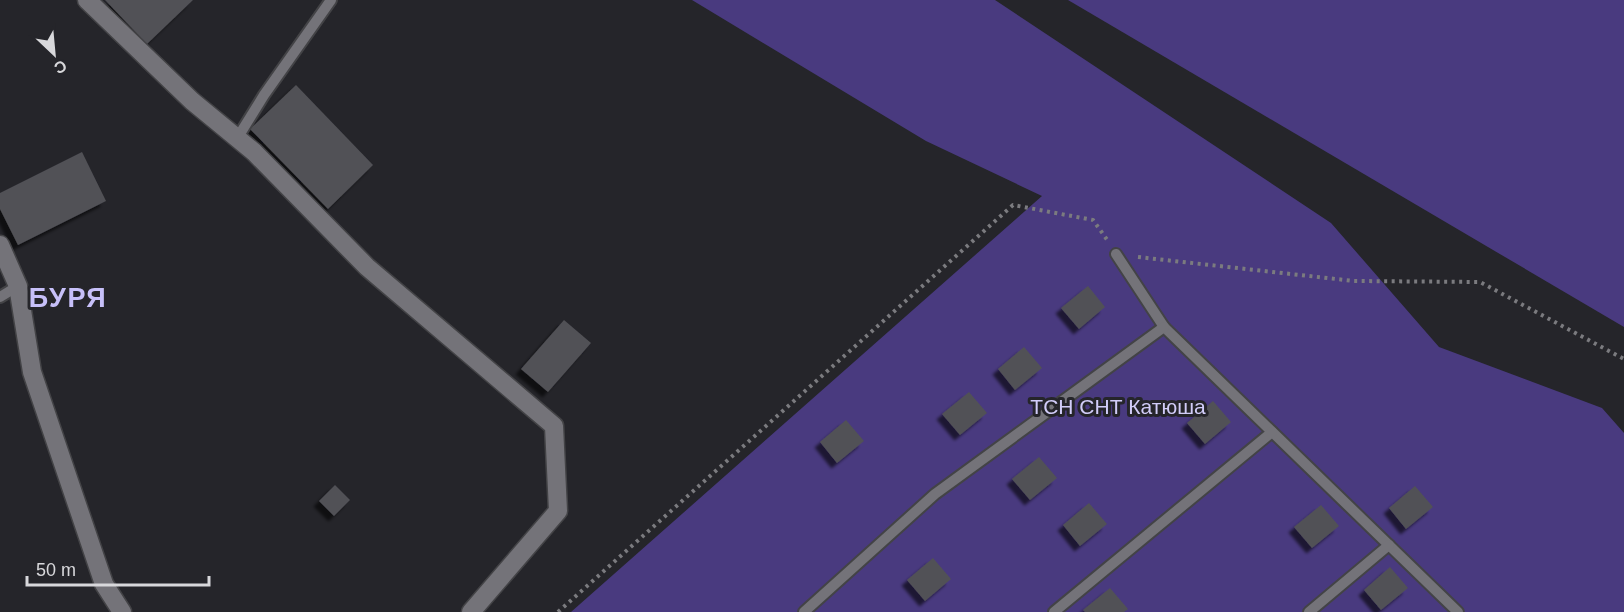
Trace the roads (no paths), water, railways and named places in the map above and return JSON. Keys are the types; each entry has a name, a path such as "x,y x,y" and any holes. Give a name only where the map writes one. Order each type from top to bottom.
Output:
{"street":[{"path":"87,0 192,100 238,137 367,267 554,426 558,511 471,612"},
{"path":"0,245 18,286 32,372 104,584 122,612"}],"lane":[{"path":"238,137 264,95 331,0"},
{"path":"1116,254 1164,327 1458,612"},
{"path":"0,297 18,286"},
{"path":"804,612 935,494 1164,327"},
{"path":"1054,612 1272,432"},
{"path":"1309,612 1389,545"}],"district":[{"name":"БУРЯ","path":"68,298"}],"park label":[{"name":"ТСН СНТ Катюша","path":"1118,406"}]}
